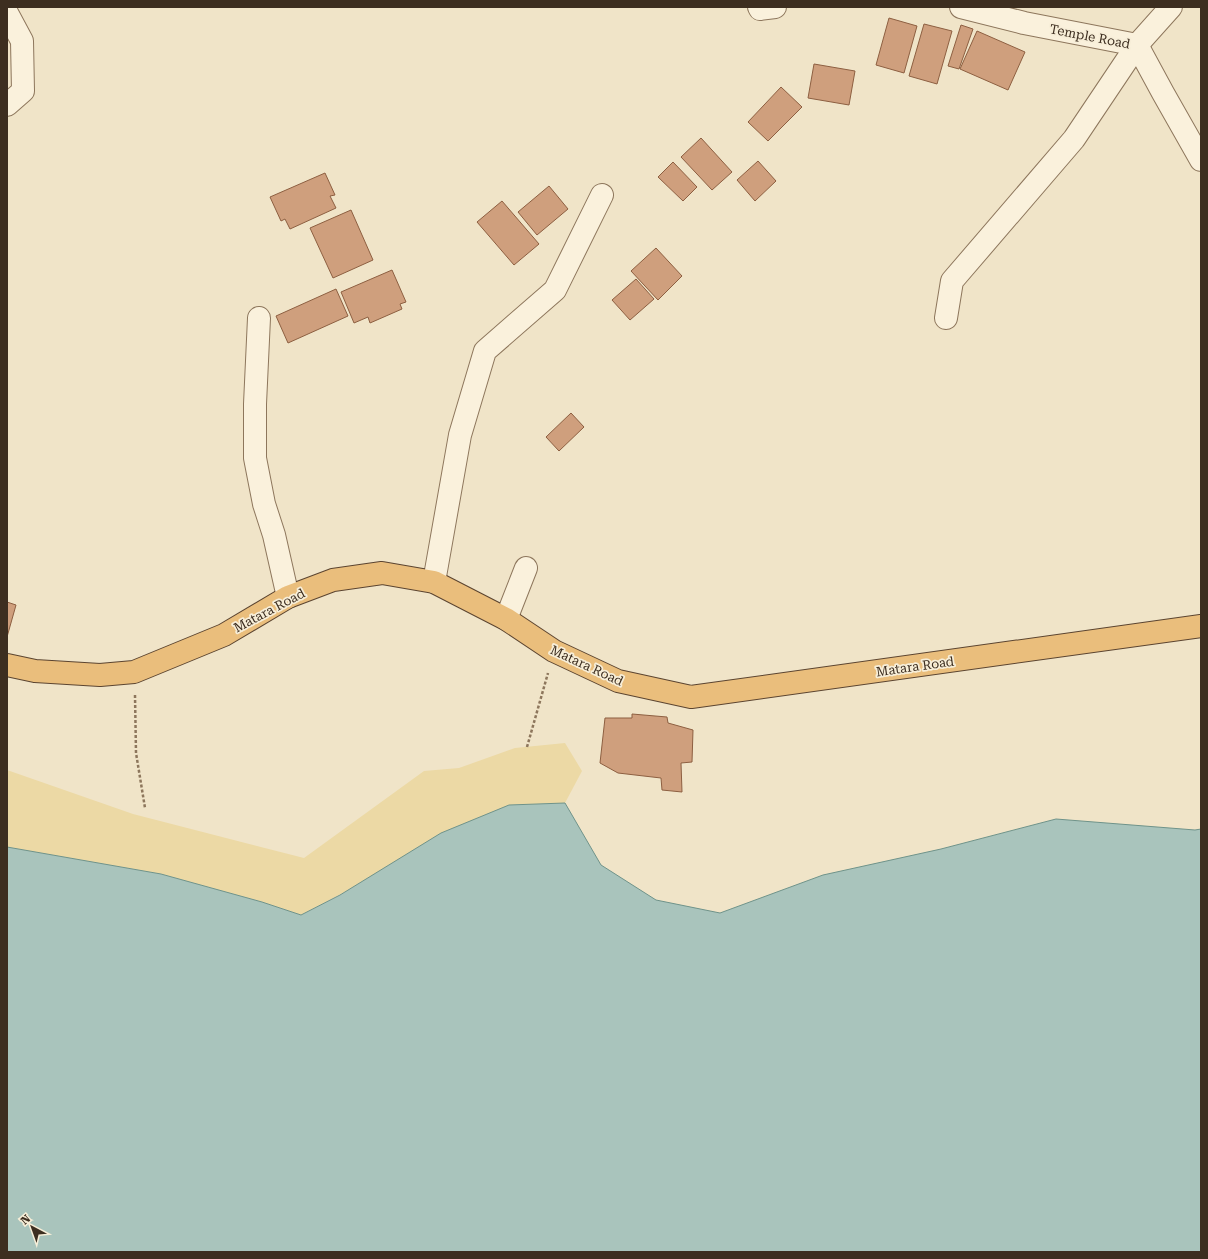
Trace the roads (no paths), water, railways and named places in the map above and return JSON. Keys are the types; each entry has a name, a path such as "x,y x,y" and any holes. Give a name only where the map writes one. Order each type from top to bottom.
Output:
{"highway":[{"name":"Matara Road","path":"7,665 42,672 100,675 134,672 224,635 288,597 333,580 382,573 434,582 506,619 554,651 618,681 691,697 1201,626"}],"street":[{"path":"759,7 760,9 775,7"},
{"name":"Temple Road","path":"961,7 1024,23 1137,45 1162,93 1201,160"},
{"path":"946,318 952,281 1074,139 1137,45 1170,7"},
{"path":"7,12 22,41 23,91 7,106"},
{"path":"434,582 460,434 485,351 555,290 602,195"},
{"path":"259,318 255,404 255,458 264,504 274,535 288,597"},
{"path":"506,619 526,568"}],"water":[{"path":"565,803 601,865 656,900 720,913 823,875 941,849 1056,819 1195,830 1201,829 1201,1252 7,1252 7,847 161,874 262,902 301,915 340,895 441,833 509,805"}]}
